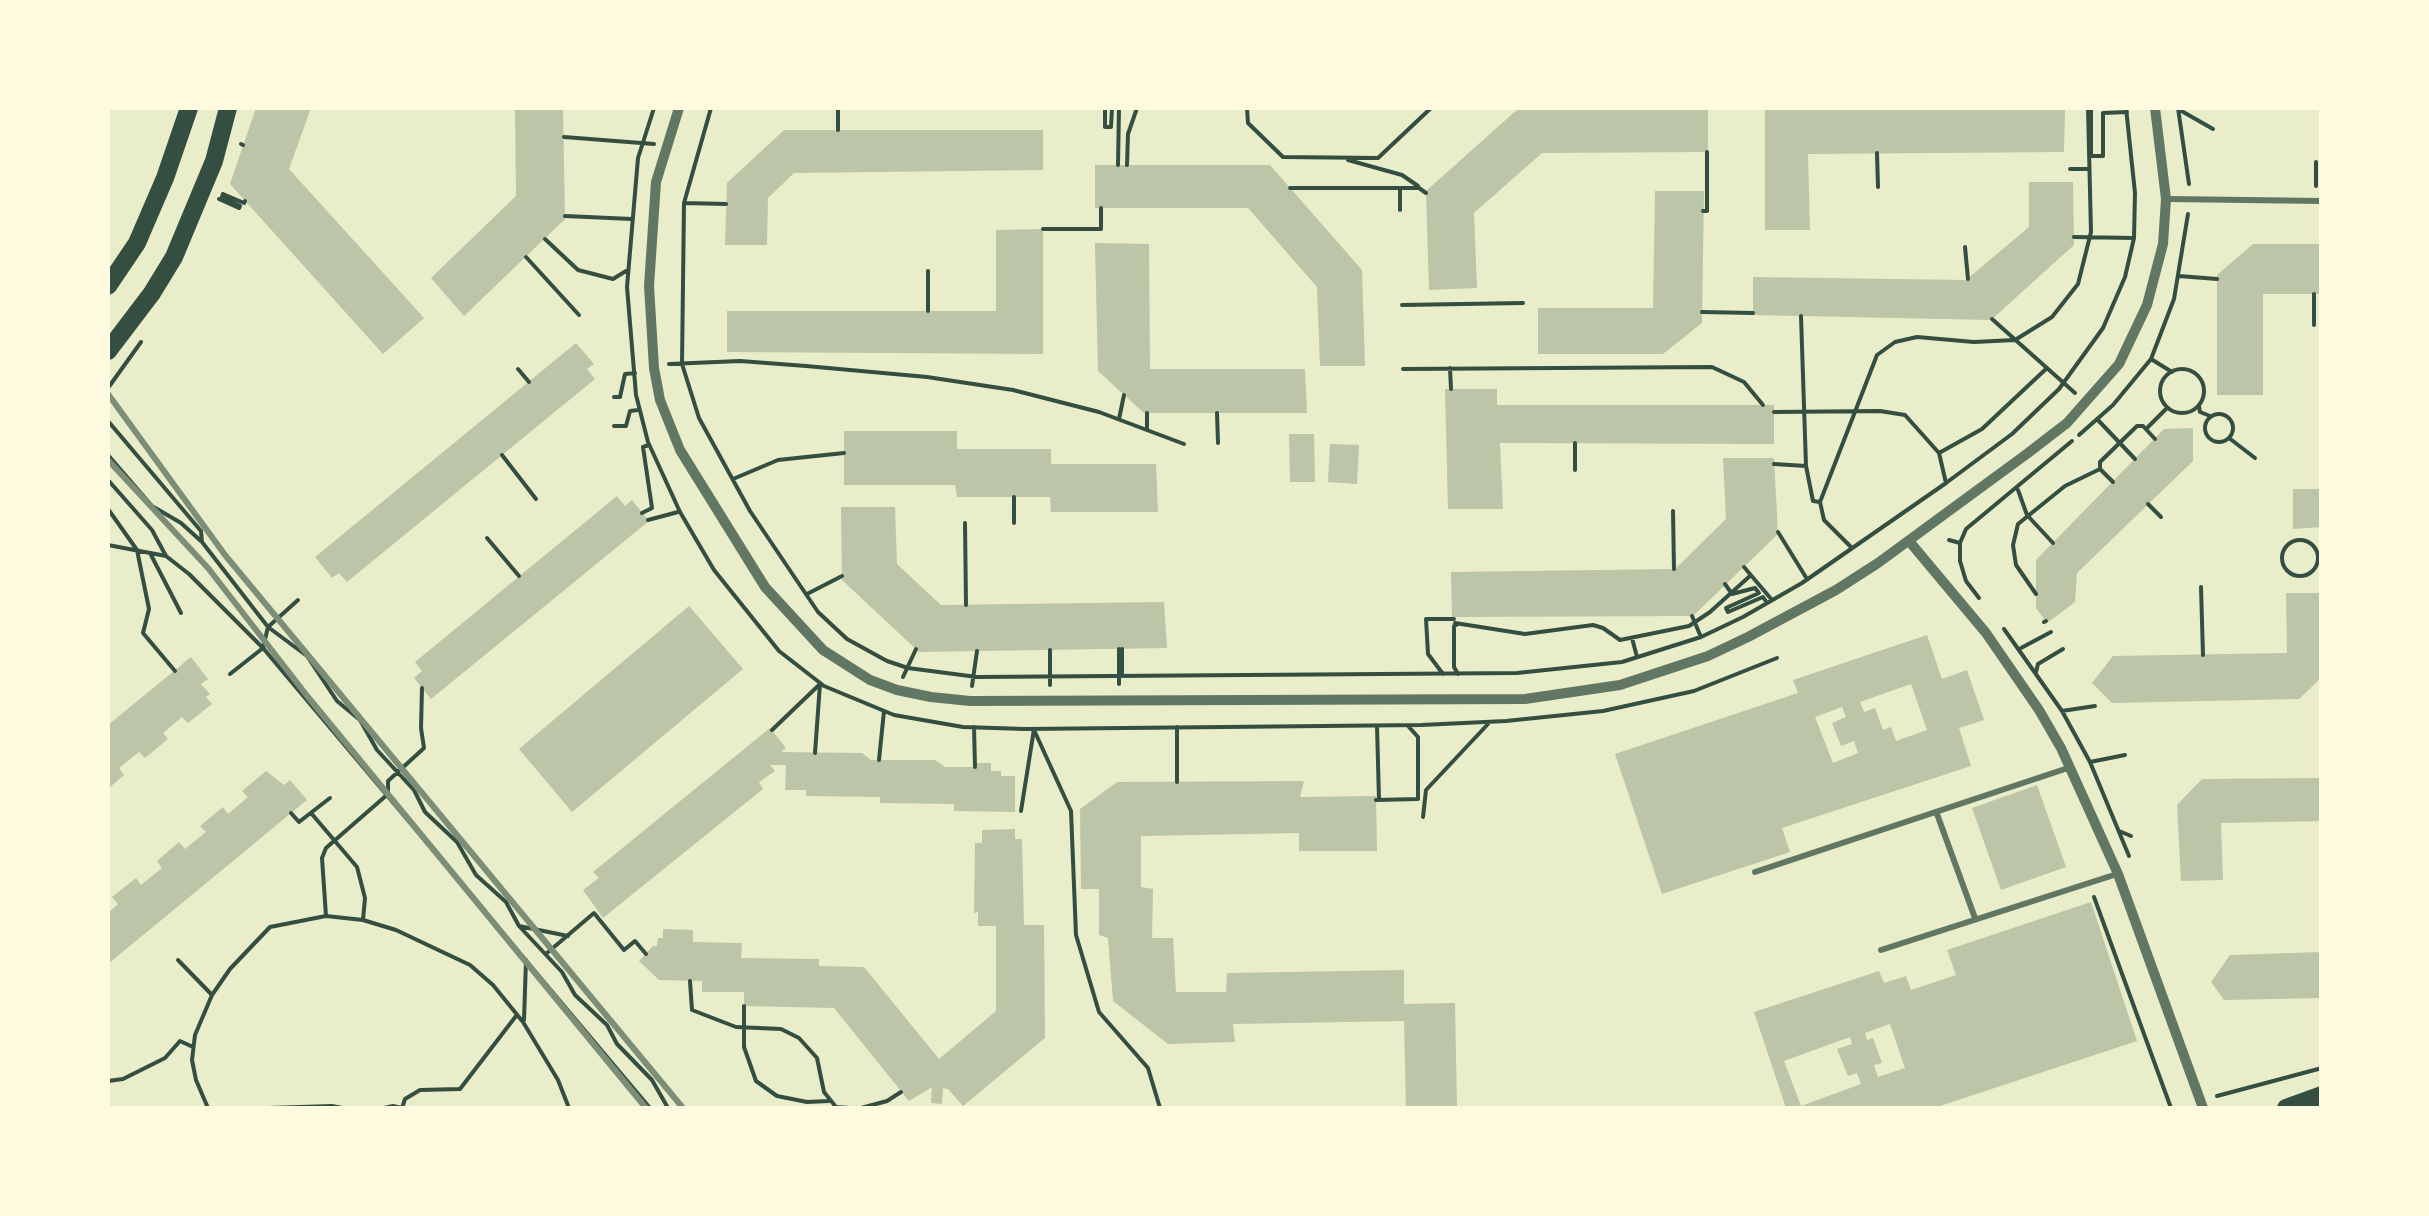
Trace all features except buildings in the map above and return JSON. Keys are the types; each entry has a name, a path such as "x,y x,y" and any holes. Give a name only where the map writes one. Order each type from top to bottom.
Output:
{"main road":[{"path":"108,286 137,243 189,108"},
{"path":"108,350 152,294 174,258 214,161 228,108"},
{"path":"2286,1108 2322,1095"}],"street":[{"path":"679,108 665,146 652,216 649,286 654,368 664,412 680,450 780,607 814,642 870,680 931,698 970,701 1524,699 1620,685 1708,656 1808,606 1909,540 2067,423 2120,364 2141,320 2162,244 2166,198 2155,108"},
{"path":"1909,540 1986,633 2040,710 2070,767 2118,874 2202,1105"}],"lane":[{"path":"2166,198 2319,201"},
{"path":"1755,872 2070,767"},
{"path":"1938,814 1975,918"},
{"path":"1881,950 2118,874"}],"path":[{"path":"654,108 638,158 627,287 634,373 649,445 680,512 714,570 779,651 820,684 884,711 940,725 1034,728 1421,724"},
{"path":"711,108 684,203 682,364 699,418 806,595 847,639 887,662 908,668 977,676 1517,673 1622,662 1701,637 1807,579 1852,548 2012,434 2059,389 2103,328 2125,277 2134,238 2135,193 2126,111 2103,112 2103,156 2091,156 2090,108"},
{"path":"838,108 838,130"},
{"path":"1105,108 1104,127 1112,127 1116,108"},
{"path":"1116,108 1118,165"},
{"path":"1127,165 1128,134 1137,108"},
{"path":"1247,108 1248,123 1283,157 1340,158 1378,158 1431,108"},
{"path":"1852,548 1824,520 1820,502 1878,355 1895,342 1930,336 1974,342 2015,340 2043,325 2072,294 2082,276 2090,237 2090,108"},
{"path":"2178,108 2212,129"},
{"path":"2178,108 2190,199 2186,243"},
{"path":"564,137 665,146"},
{"path":"1703,210 1707,210 1708,152"},
{"path":"1878,153 1878,186"},
{"path":"1290,188 1424,191 1402,175 1340,158"},
{"path":"2316,162 2319,201"},
{"path":"2070,169 2088,169"},
{"path":"1400,188 1400,210"},
{"path":"219,199 239,208 222,197 224,194 245,201"},
{"path":"684,203 726,204"},
{"path":"1043,230 1101,230 1101,208"},
{"path":"565,216 632,219"},
{"path":"2074,236 2134,238"},
{"path":"544,239 574,268 596,274 618,278 626,272 629,261"},
{"path":"1965,247 1968,279"},
{"path":"526,258 579,316"},
{"path":"928,271 928,311"},
{"path":"2179,276 2217,279"},
{"path":"2314,294 2314,325"},
{"path":"1402,305 1523,303"},
{"path":"1702,312 1753,313"},
{"path":"1801,316 1806,466 1812,501 1820,502"},
{"path":"1992,319 2060,380"},
{"path":"2151,358 2172,372 2185,370 2198,375 2204,387 2200,412 2230,418 2234,427 2229,438 2218,442 2209,438 2205,425 2210,416"},
{"path":"654,368 740,361 927,378 1043,396 1120,419 1184,444"},
{"path":"1403,369 1712,367 1744,382 1763,405"},
{"path":"1450,368 1451,389"},
{"path":"1939,454 1982,429 2047,368"},
{"path":"518,369 529,382"},
{"path":"2172,372 2160,389 2168,408 2180,413 2199,406"},
{"path":"614,397 620,397 625,374 634,373"},
{"path":"1120,419 1124,394"},
{"path":"2146,429 2168,408"},
{"path":"614,426 626,426 630,411 640,409"},
{"path":"1774,412 1890,411 1905,415 1939,454 1946,482"},
{"path":"1147,413 1147,429"},
{"path":"1217,413 1218,443"},
{"path":"2098,419 2135,458"},
{"path":"108,421 201,531 202,542"},
{"path":"2113,482 2100,469 2100,462 2138,426 2155,439"},
{"path":"2229,438 2255,458"},
{"path":"1574,443 1575,470"},
{"path":"642,513 652,508 643,447 649,445"},
{"path":"733,480 778,460 844,453"},
{"path":"108,455 152,506 182,523 202,542 268,627 306,656 337,701 360,720 377,750 414,790 424,812 457,842 476,875 506,902 519,926 562,972 574,995 607,1025 617,1044 652,1080 668,1108"},
{"path":"502,455 536,500"},
{"path":"1774,464 1806,466"},
{"path":"2036,594 2022,578 2013,551 2016,530 2027,516 2065,486 2100,469"},
{"path":"108,480 152,530 166,556 263,648 650,1108"},
{"path":"2017,488 2027,516 2052,543"},
{"path":"1014,497 1014,523"},
{"path":"2148,504 2161,517"},
{"path":"108,509 137,550 149,610 144,633 174,671"},
{"path":"648,520 680,512"},
{"path":"1673,512 1674,569"},
{"path":"964,523 966,604"},
{"path":"1778,532 1807,579"},
{"path":"487,538 519,576"},
{"path":"2294,541 2311,544 2318,556 2316,566 2304,576 2292,574 2282,560 2285,549 2294,541"},
{"path":"108,544 166,556"},
{"path":"150,553 182,613"},
{"path":"1744,566 1769,601"},
{"path":"1443,674 1428,654 1426,619 1455,620 1525,634 1592,625 1620,640 1695,623 1751,575"},
{"path":"806,595 842,576"},
{"path":"1725,584 1731,593"},
{"path":"2201,587 2203,654"},
{"path":"1731,593 1755,588 1759,592 1726,608 1728,612 1762,598 1769,601"},
{"path":"230,674 263,648 268,627 298,600"},
{"path":"1692,616 1701,637"},
{"path":"1455,620 1454,670 1458,674"},
{"path":"2017,645 2028,647 2051,632"},
{"path":"1632,638 1637,657"},
{"path":"908,668 916,649"},
{"path":"1120,649 1120,674"},
{"path":"2036,672 2038,664 2062,649"},
{"path":"1050,650 1050,672"},
{"path":"974,672 977,651"},
{"path":"772,730 820,684"},
{"path":"815,752 820,684"},
{"path":"326,916 322,858 326,848 388,794 388,781 424,748 422,688"},
{"path":"2062,711 2095,706"},
{"path":"879,760 884,711"},
{"path":"1423,817 1427,788 1492,722"},
{"path":"1377,726 1377,800 1418,799 1418,737 1412,727 1403,725"},
{"path":"974,727 975,767"},
{"path":"1177,727 1177,782"},
{"path":"1021,811 1034,728"},
{"path":"1034,728 1071,811 1076,935 1100,1012 1148,1068 1160,1108"},
{"path":"2090,762 2125,755"},
{"path":"291,813 299,822 330,798"},
{"path":"312,812 357,867 364,898 363,920"},
{"path":"2120,831 2131,836"},
{"path":"2089,882 2171,1108"},
{"path":"546,953 594,913 624,950 634,941 646,954"},
{"path":"208,1108 193,1071 193,1047 212,995 230,969 270,927 326,916 363,920 441,949 470,965 493,984 524,1022 558,1080 569,1108"},
{"path":"519,926 568,936"},
{"path":"178,960 212,995"},
{"path":"524,1022 526,960"},
{"path":"690,981 692,1010 744,1028 782,1030 799,1038 817,1058 824,1092 831,1102 836,1108 850,1108"},
{"path":"562,1004 574,995"},
{"path":"744,1006 744,1046 756,1081 776,1096 831,1102"},
{"path":"384,1108 402,1108 405,1099 420,1090 460,1089 516,1016"},
{"path":"108,1080 123,1079 165,1058 180,1041 193,1047"},
{"path":"2202,1105 2322,1068"},
{"path":"861,1108 887,1102 902,1092"},
{"path":"268,1108 342,1108"}],"railway":[{"path":"108,394 225,555 683,1108"},
{"path":"108,460 208,568 308,697 646,1108"}]}
